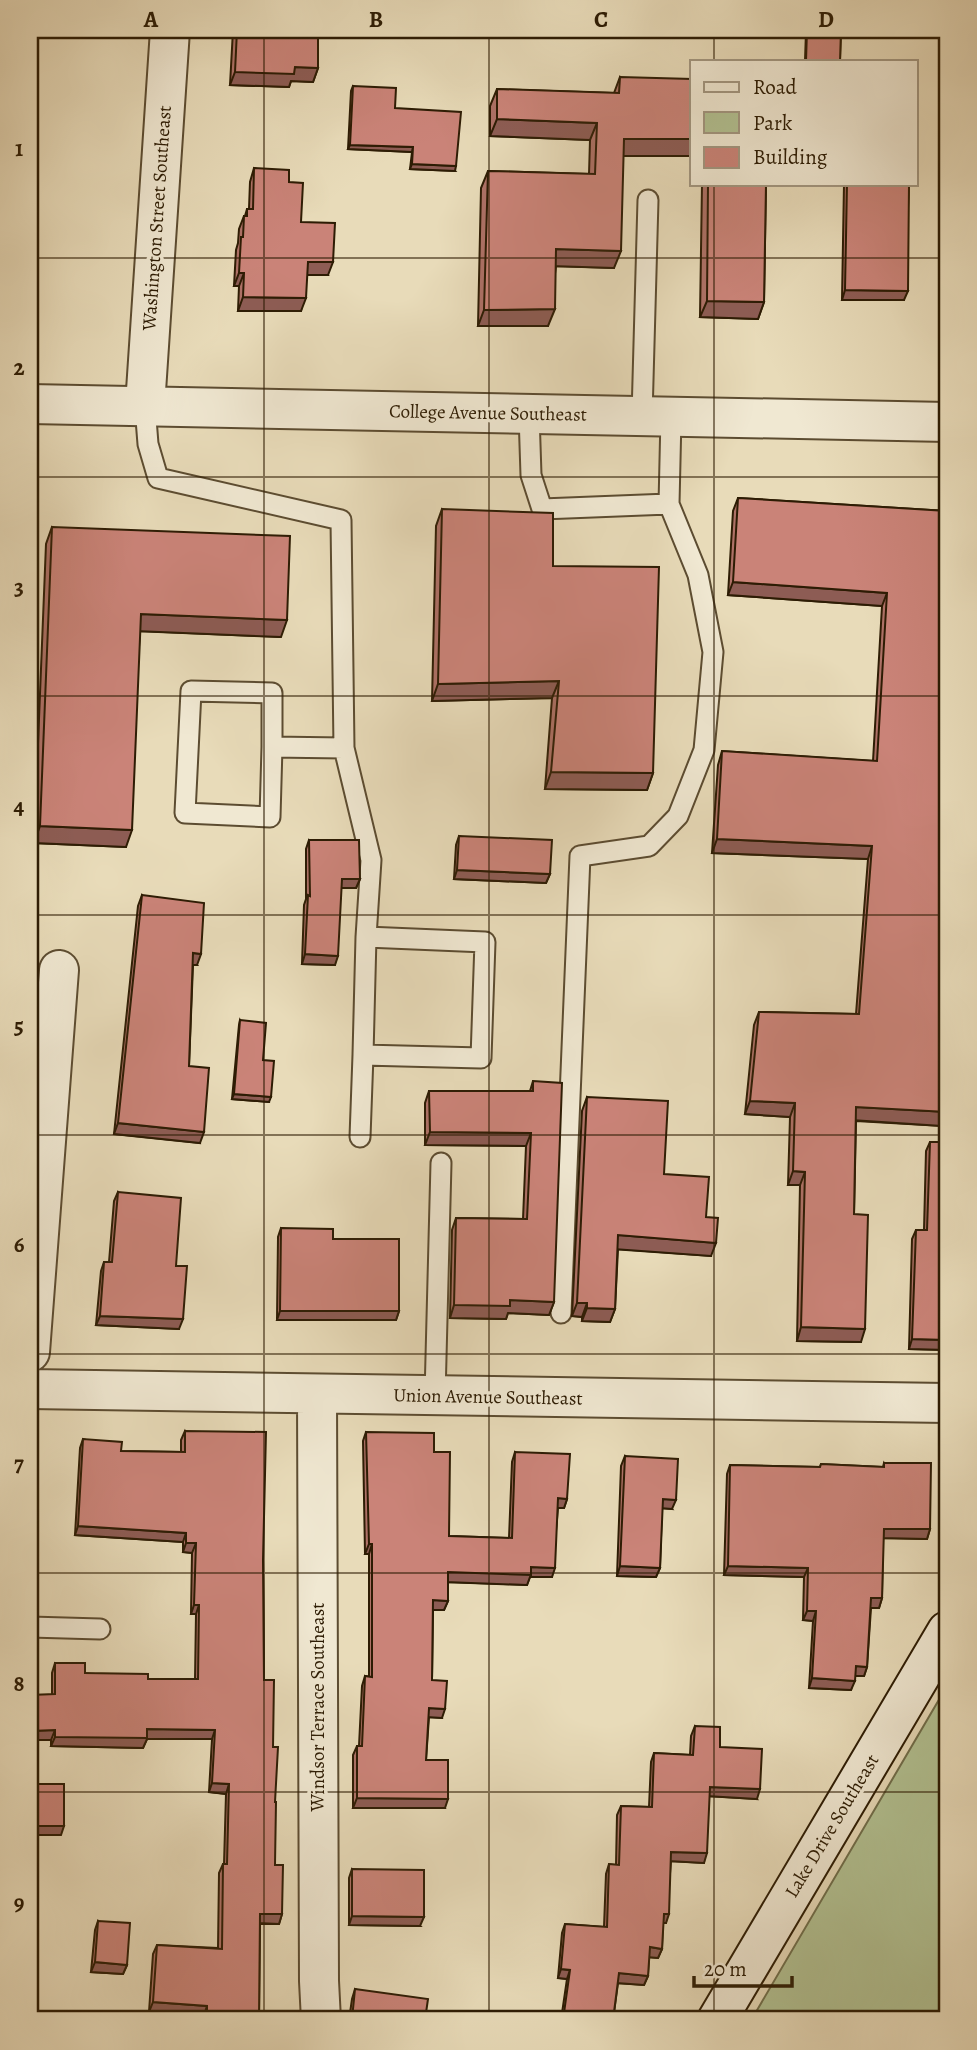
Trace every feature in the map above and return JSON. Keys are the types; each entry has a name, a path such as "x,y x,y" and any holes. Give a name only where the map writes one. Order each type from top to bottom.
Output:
{"street":[{"name":"Washington Street Southeast","path":"145,406 170,30"},
{"name":"College Avenue Southeast","path":"30,404 947,422"},
{"path":"30,1352 59,970"},
{"name":"Union Avenue Southeast","path":"30,1390 947,1403"},
{"name":"Windsor Terrace Southeast","path":"317,1395 318,1954 321,2020"},
{"name":"Lake Drive Southeast","path":"717,2020 947,1631"}],"lane":[{"path":"561,1313 580,856 649,846 678,816 704,750 713,652 698,575 669,505 656,417 648,200"},
{"path":"145,406 148,444 158,478 341,520 344,748 372,860 366,937 360,1137"},
{"path":"529,414 531,475 542,509 669,505"},
{"path":"191,691 272,693 272,747 270,817 185,813 191,691"},
{"path":"272,747 344,748"},
{"path":"363,1055 481,1058 485,943 366,937"},
{"path":"435,1396 441,1163"},
{"path":"30,1627 100,1629"}],"green space":[{"path":"947,1686 947,2020 759,2020 753,2017"}],"building":[{"path":"237,30 318,30 318,68 295,67 294,74 235,72"},
{"path":"807,30 841,30 840,60 806,60"},
{"path":"620,77 690,79 690,139 624,139 621,251 556,249 555,309 484,310 488,171 595,174 597,123 497,119 497,89 619,93"},
{"path":"353,86 396,88 395,108 461,112 456,166 412,164 413,147 350,145"},
{"path":"30,139 35,139 33,184 37,184 36,212 32,211 30,268"},
{"path":"254,168 289,170 289,182 303,183 301,222 335,223 333,262 308,262 306,298 243,297 244,273 239,273 241,237 247,209 253,209"},
{"path":"708,186 766,186 764,302 707,301"},
{"path":"847,186 909,186 908,291 845,290"},
{"path":"738,498 947,511 947,1112 856,1107 854,1214 868,1215 865,1329 801,1327 805,1172 793,1171 795,1103 750,1101 759,1012 859,1014 872,846 717,839 722,751 877,761 887,593 733,582"},
{"path":"442,509 553,513 553,566 659,567 653,773 551,772 559,681 438,684"},
{"path":"52,527 290,536 287,620 141,614 132,830 40,826"},
{"path":"459,836 552,840 550,874 457,870"},
{"path":"309,840 359,840 360,879 342,879 338,956 305,954 308,895 310,896"},
{"path":"142,895 204,903 201,954 193,953 189,1066 209,1068 204,1132 118,1123"},
{"path":"240,1020 266,1023 263,1060 274,1061 271,1097 234,1094"},
{"path":"533,1081 562,1083 554,1302 510,1300 510,1306 454,1305 456,1218 527,1219 531,1133 430,1132 429,1091 533,1091"},
{"path":"587,1097 668,1101 664,1174 709,1177 706,1217 718,1218 716,1243 618,1235 615,1309 587,1308 587,1303 577,1303"},
{"path":"930,1142 947,1142 947,1340 912,1339 916,1230 927,1230"},
{"path":"118,1192 181,1198 176,1266 187,1266 183,1319 100,1316 104,1262 112,1262"},
{"path":"281,1228 333,1229 333,1239 399,1239 399,1311 280,1311"},
{"path":"185,1431 266,1432 264,1680 274,1680 273,1747 278,1747 275,1865 283,1865 282,1914 260,1914 259,2020 207,2020 207,2006 153,2002 157,1945 222,1949 223,1864 227,1864 229,1784 212,1783 215,1730 147,1729 147,1738 55,1737 55,1730 30,1731 30,1695 55,1694 55,1663 85,1663 85,1673 148,1674 148,1679 198,1679 199,1605 194,1605 196,1543 186,1543 186,1533 78,1526 83,1439 122,1442 121,1451 185,1452"},
{"path":"366,1432 434,1433 434,1452 450,1452 449,1536 512,1538 515,1452 570,1454 567,1499 558,1498 555,1568 531,1567 531,1575 448,1572 448,1601 433,1600 432,1680 447,1681 445,1709 429,1708 426,1760 448,1760 448,1799 357,1798 357,1746 362,1746 365,1676 372,1677 372,1544 369,1544"},
{"path":"625,1456 678,1459 676,1500 663,1499 660,1568 620,1566"},
{"path":"884,1463 931,1463 930,1529 884,1529 882,1598 871,1598 867,1667 856,1666 855,1681 812,1678 816,1611 807,1611 808,1568 728,1566 730,1465 820,1467 821,1464 884,1467"},
{"path":"695,1726 720,1727 720,1747 762,1749 760,1789 710,1787 707,1853 671,1852 669,1914 664,1914 662,1949 650,1947 648,1976 619,1973 613,2020 563,2020 570,1970 561,1969 565,1924 607,1927 609,1864 619,1865 621,1806 652,1807 654,1753 693,1755"},
{"path":"30,1784 64,1784 64,1826 30,1826"},
{"path":"352,1869 424,1870 424,1917 352,1916"},
{"path":"98,1921 130,1923 127,1965 95,1962"},
{"path":"355,1989 428,1999 425,2020 352,2019"}]}
